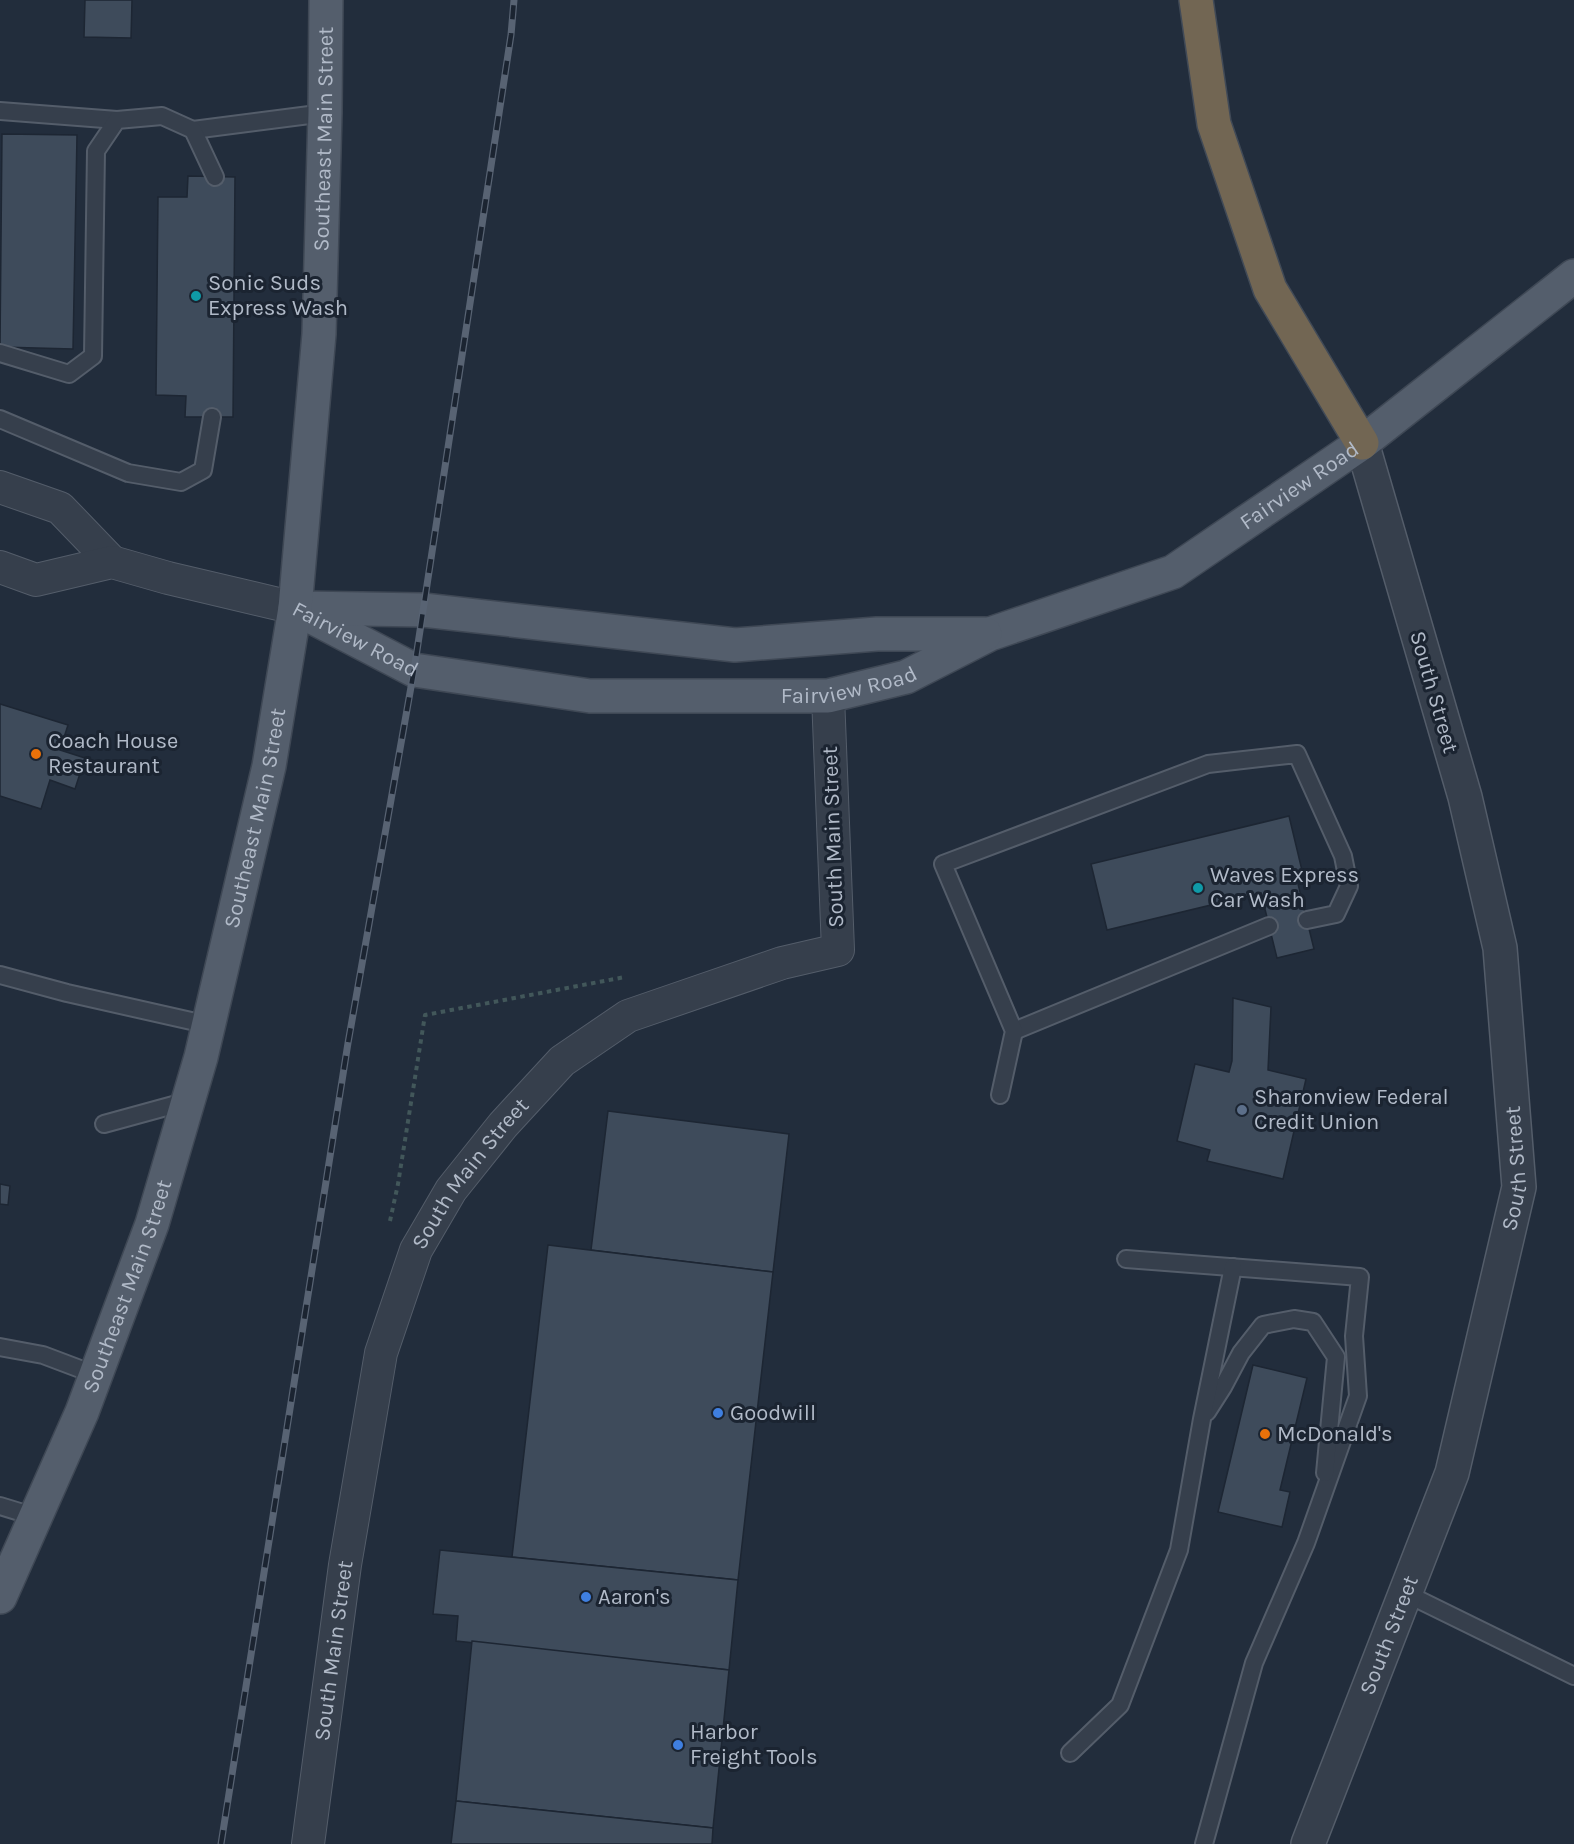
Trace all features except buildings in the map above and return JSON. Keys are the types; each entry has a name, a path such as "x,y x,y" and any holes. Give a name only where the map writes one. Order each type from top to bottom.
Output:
{"highway":[{"path":"1196,0 1214,124 1270,290 1362,443"}],"main road":[{"name":"Southeast Main Street","path":"0,1597 82,1412 152,1224 209,1025 269,766 295,608 319,334 326,0"},
{"name":"Fairview Road","path":"295,608 414,670 590,696 828,696 906,677 990,634 1173,573 1362,443 1574,276"},
{"name":"Fairview Road","path":"295,608 423,610 735,645 877,634 990,634"}],"street":[{"name":"South Street","path":"1308,1844 1452,1473 1519,1187 1500,948 1465,797 1362,443"},
{"path":"0,487 60,508 112,562"},
{"path":"0,567 36,580 112,562 168,578 295,608"},
{"name":"South Main Street","path":"308,1844 345,1565 381,1353 416,1250 451,1190 503,1125 562,1062 628,1016 782,963 838,950 828,696"}],"lane":[{"path":"0,111 117,120 162,116 193,130 325,113"},
{"path":"0,353 69,374 93,356 96,151 117,120"},
{"path":"193,130 214,177"},
{"path":"0,419 128,473 181,482 203,470 212,417"},
{"path":"1000,1095 1014,1031 943,864 1208,764 1297,754 1343,856 1349,886 1336,914 1307,920"},
{"path":"1014,1031 1269,926"},
{"path":"0,975 209,1025"},
{"path":"104,1124 188,1101"},
{"path":"1126,1259 1360,1277 1354,1336 1358,1396 1306,1543 1254,1663 1204,1844"},
{"path":"1070,1753 1120,1705 1179,1550 1202,1419 1233,1267"},
{"path":"1202,1419 1223,1387 1241,1353 1263,1324 1294,1319 1313,1322 1336,1357 1322,1497"},
{"path":"0,1347 43,1355 96,1375"},
{"path":"0,1506 36,1517"},
{"path":"1405,1593 1574,1676"}],"railway":[{"path":"221,1844 348,1043 414,670 511,35 514,0"}],"place":[{"name":"Sonic Suds Express Wash","path":"196,296"},
{"name":"Coach House Restaurant","path":"36,754"},
{"name":"Waves Express Car Wash","path":"1198,888"},
{"name":"Sharonview Federal Credit Union","path":"1242,1110"},
{"name":"Goodwill","path":"718,1413"},
{"name":"McDonald's","path":"1265,1434"},
{"name":"Aaron's","path":"586,1597"},
{"name":"Harbor Freight Tools","path":"678,1745"}]}
